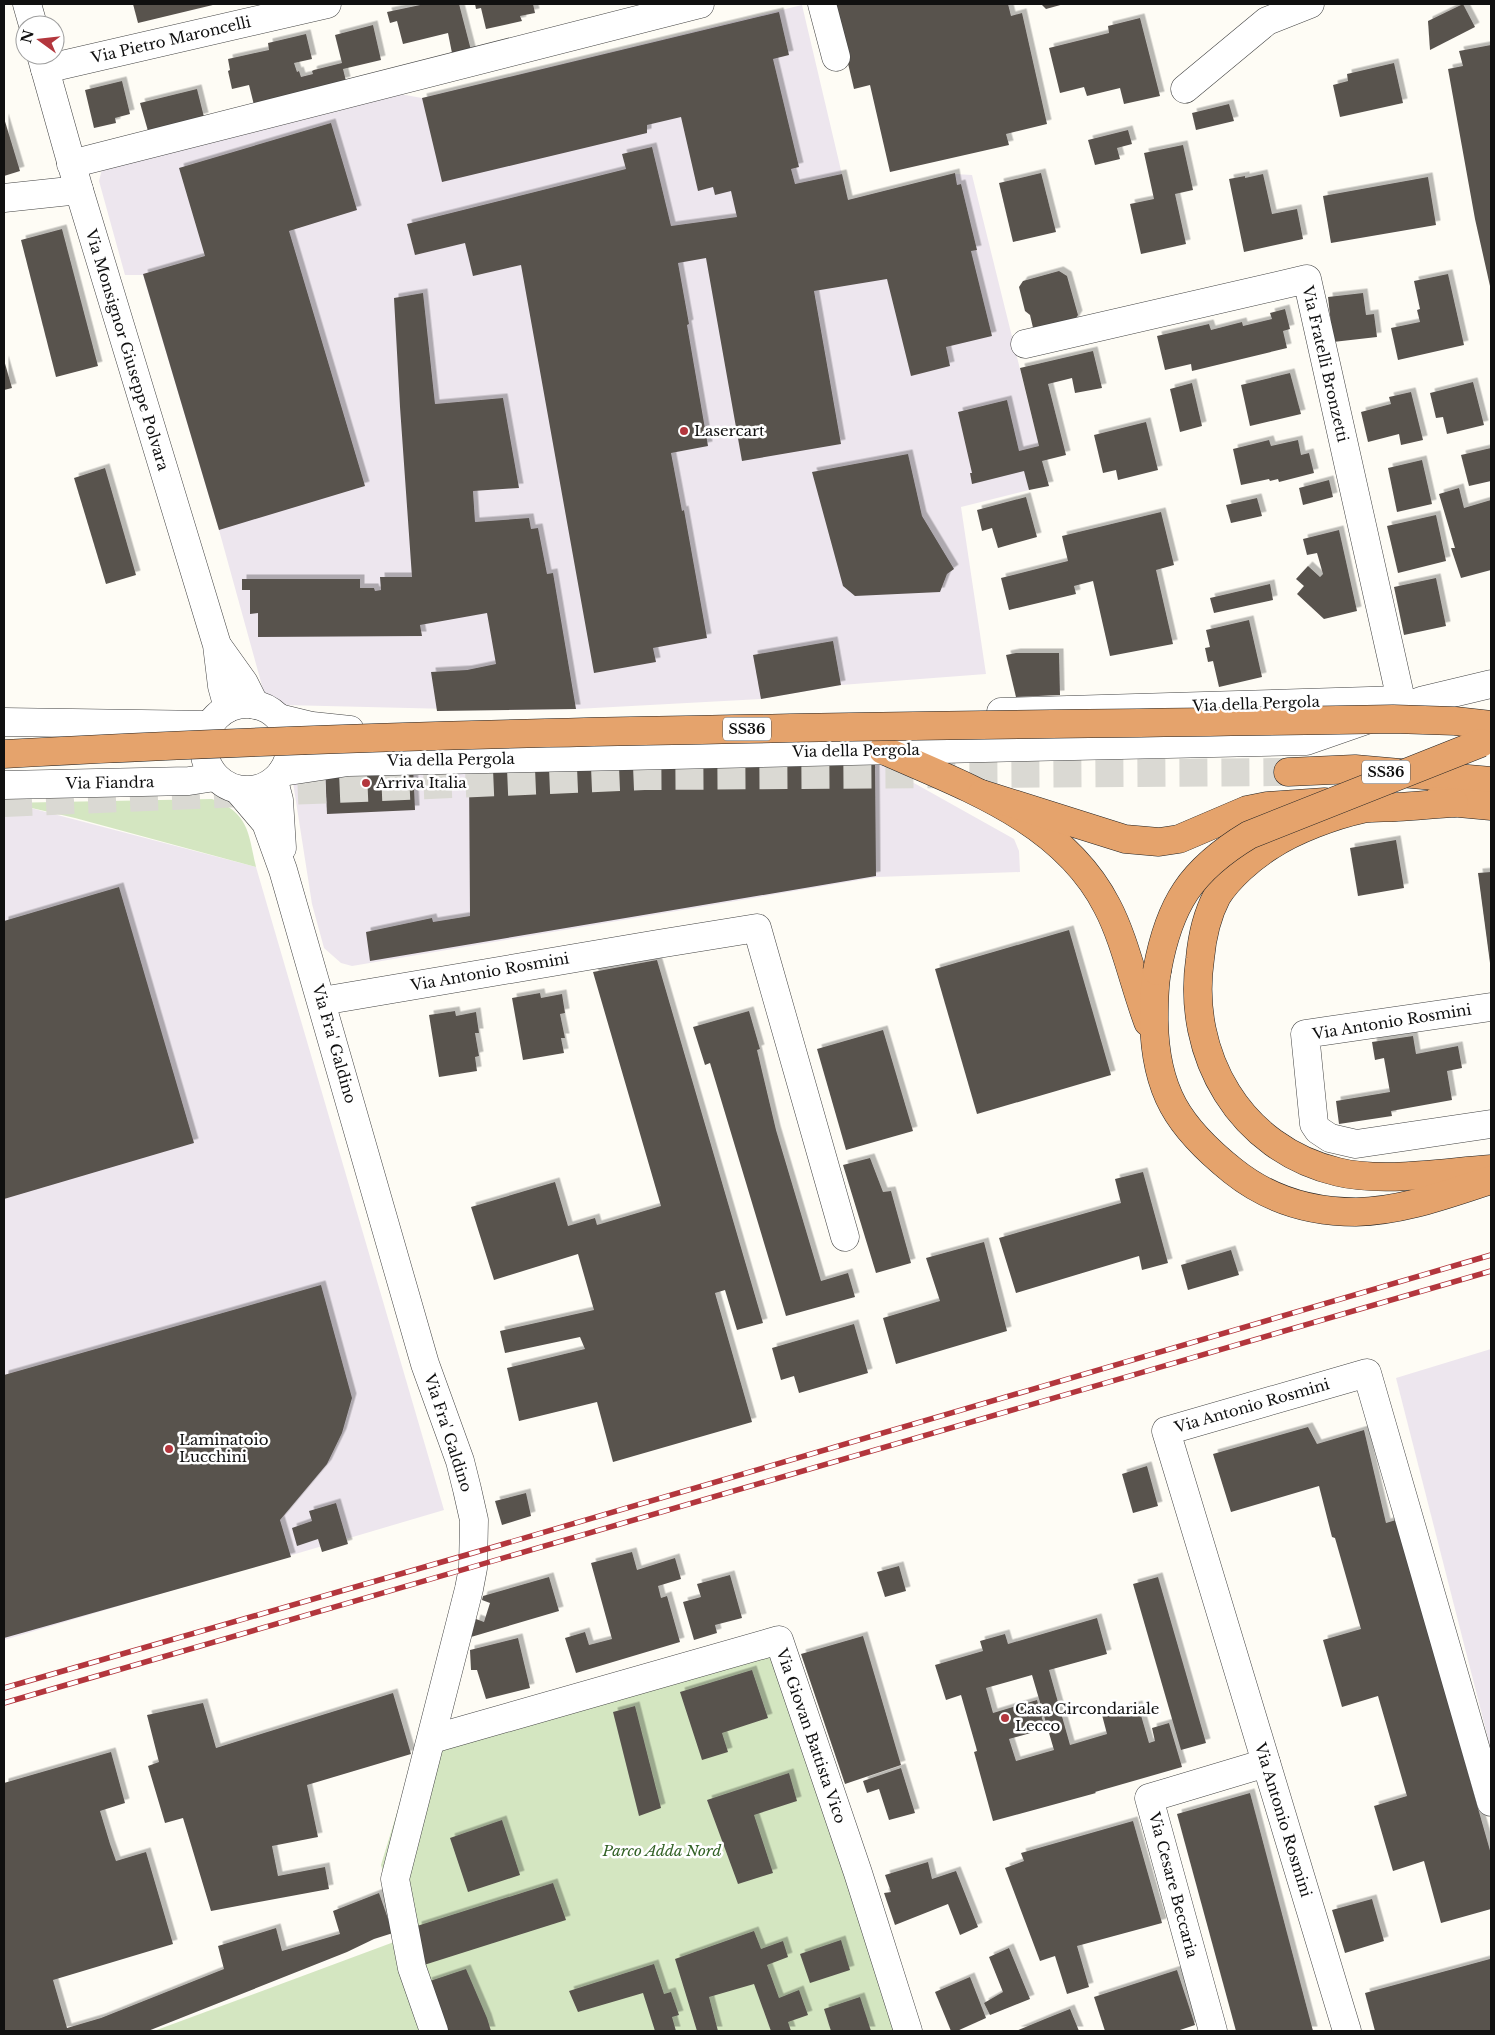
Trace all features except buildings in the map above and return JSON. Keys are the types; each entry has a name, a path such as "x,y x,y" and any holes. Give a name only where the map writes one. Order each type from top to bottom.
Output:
{"highway":[{"name":"SS36","path":"4,754 150,746 662,730 1393,719 1455,721 1491,725"},
{"path":"1491,739 1249,835 1234,844 1212,862 1193,882 1178,902 1167,926 1154,986 1155,1043 1158,1069 1166,1092 1186,1127 1220,1162 1249,1183 1276,1198 1340,1211 1379,1210 1419,1203 1491,1180"},
{"path":"884,750 982,794 1035,824 1068,854 1091,879 1108,907 1155,1043"},
{"name":"SS36","path":"1288,772 1355,770 1487,793"},
{"path":"1487,793 1454,803 1364,809 1343,814 1285,837 1270,846 1250,861 1218,894 1212,906 1201,948 1197,1003 1204,1041 1219,1082 1244,1116 1279,1147 1326,1169 1372,1177 1491,1169"},
{"path":"982,794 1125,839 1159,842 1179,839 1228,817 1267,806 1401,797 1454,803"}],"street":[{"name":"Via Pietro Maroncelli","path":"65,58 327,4"},
{"path":"71,164 700,4"},
{"path":"822,4 836,57"},
{"path":"1185,89 1267,20 1310,4"},
{"name":"Via Monsignor Giuseppe Polvara","path":"44,65 71,164 217,645 222,686 219,716"},
{"path":"4,198 79,190"},
{"name":"Via Fratelli Bronzetti","path":"1025,344 1307,279 1412,700"},
{"name":"Via Monsignor Giuseppe Polvara","path":"217,645 244,683 255,705"},
{"name":"Via della Pergola","path":"278,777 348,762 1306,741 1412,700 1491,684"},
{"name":"Via della Pergola","path":"279,718 312,726 352,730 1412,700"},
{"path":"4,722 219,716 242,704 255,705 268,710 279,718 286,730 290,745 288,759 278,777 264,787 252,791 227,783 207,765 204,752 205,738 219,716"},
{"name":"Via Fra' Galdino","path":"278,777 283,870"},
{"name":"Via Fiandra","path":"4,784 189,781 227,783"},
{"name":"Via Fra' Galdino","path":"227,783 266,823 283,870 425,1364 460,1461 474,1520 473,1568 432,1739 395,1879 412,1968 434,2031"},
{"name":"Via Antonio Rosmini","path":"322,1001 757,928 845,1237"},
{"name":"Via Antonio Rosmini","path":"1491,1007 1305,1034 1312,1116 1318,1130 1323,1135 1341,1142 1356,1144 1491,1124"},
{"name":"Via Antonio Rosmini","path":"1347,2031 1166,1431 1367,1373 1491,1802"},
{"name":"Via Giovan Battista Vico","path":"432,1739 778,1640 858,1873 908,2031"},
{"name":"Via Cesare Beccaria","path":"1213,2031 1149,1798 1266,1763"}],"shaded area":[{"path":"802,5 848,200 955,174 972,175 1039,446 1020,451 1029,490 961,507 986,674 841,685 761,699 576,709 492,710 284,705 264,693 219,530 143,275 125,275 99,181 103,165 394,93 422,98"},
{"path":"880,764 1014,839 1019,851 1020,872 877,877 352,966 341,963 324,948 312,904 292,776"},
{"path":"23,806 256,867 444,1510 4,1640 4,809"},
{"path":"1491,1349 1491,1750 1396,1378"}],"green space":[{"path":"212,799 240,817 248,834 256,867 75,818 4,803"},
{"name":"Parco Adda Nord","path":"776,1626 916,2031 154,2031 402,1939 381,1865 420,1737"}],"tunnel":[{"path":"4,803 644,776 1288,772"}],"railway":[{"path":"4,1688 473,1553 1491,1255"},
{"path":"4,1703 1491,1271"}],"place":[{"name":"Lasercart","path":"684,431"},
{"name":"Arriva Italia","path":"366,783"},
{"name":"Laminatoio Lucchini","path":"169,1449"},
{"name":"Casa Circondariale Lecco","path":"1005,1718"}]}
